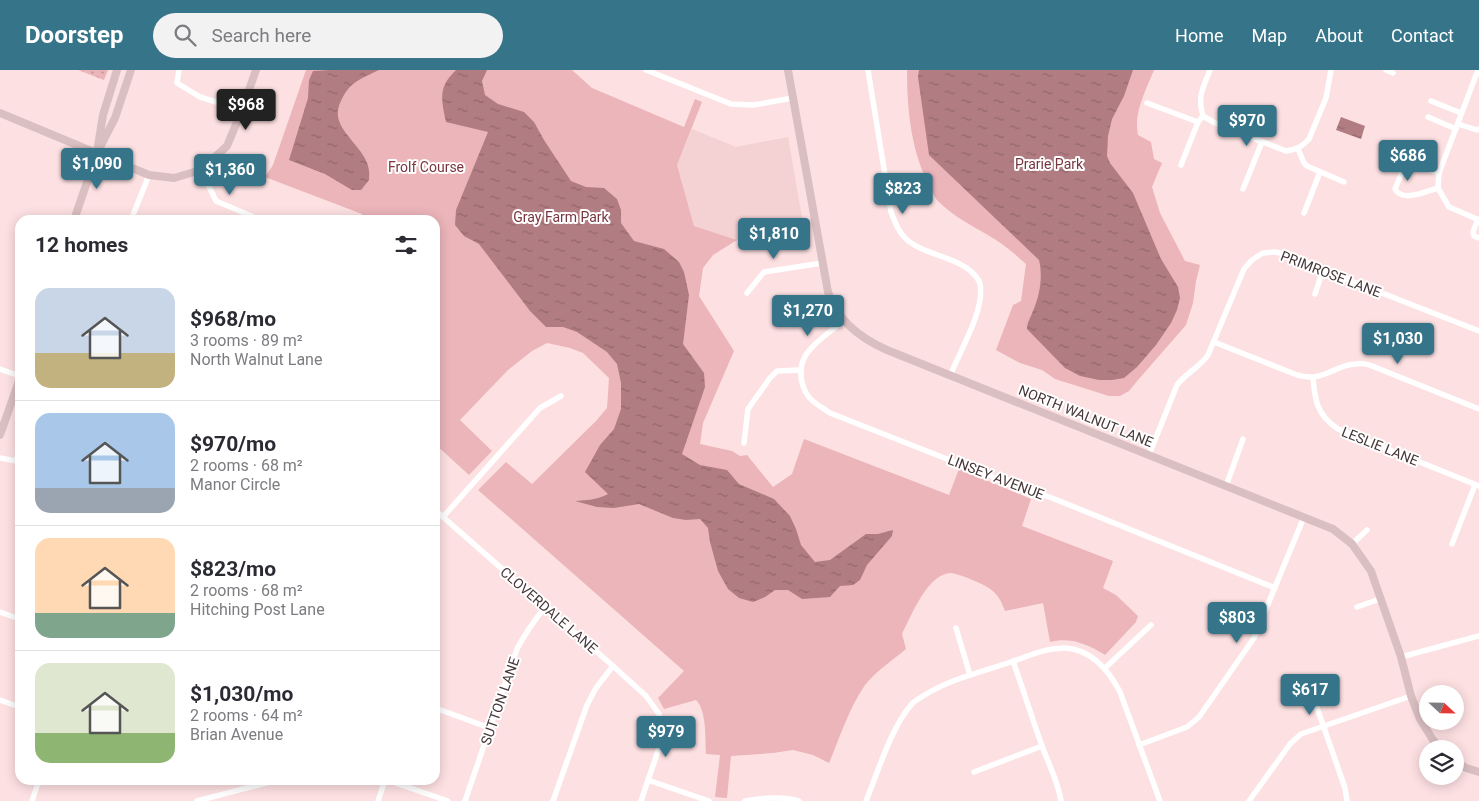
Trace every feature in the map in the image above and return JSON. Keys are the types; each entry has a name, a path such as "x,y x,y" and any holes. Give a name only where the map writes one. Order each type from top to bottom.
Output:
{"street":[{"path":"98,153 103,115 117,70"},
{"path":"76,215 98,153 115,118 131,70"},
{"path":"179,70 178,83 200,97 242,110"},
{"path":"0,113 149,175 174,178 201,170 227,146 256,70"},
{"path":"646,70 731,104 754,105 793,98"},
{"name":"NORTH WALNUT LANE","path":"788,70 822,263 831,300 844,320 856,333 869,342 950,376 1149,454 1332,529 1352,544 1372,571 1401,657 1411,696 1420,720 1433,740"},
{"path":"868,70 890,206 897,227 906,239 921,248 958,263 970,271 980,282 980,298 977,313 950,376"},
{"path":"1210,70 1200,94 1200,106 1203,116 1215,123 1286,150 1298,149 1305,144 1312,133 1326,98 1331,70"},
{"path":"1386,70 1393,73"},
{"path":"1478,70 1439,172 1438,188 1449,206 1478,219 1473,232 1474,236 1479,238"},
{"path":"1430,101 1461,113"},
{"path":"1148,103 1198,122"},
{"path":"1181,165 1198,122 1203,116"},
{"path":"1428,117 1457,126 1479,129"},
{"path":"1243,189 1262,142"},
{"path":"1298,149 1304,163 1308,166 1344,182"},
{"path":"1438,188 1410,196 1402,195 1396,192 1395,189 1405,165 1409,163 1439,172"},
{"path":"201,170 216,201 249,215"},
{"path":"1304,214 1320,172"},
{"path":"133,215 149,175"},
{"name":"PRIMROSE LANE","path":"1149,454 1177,385 1207,357 1242,273 1248,264 1258,256 1279,252 1288,254 1323,270 1479,331"},
{"path":"748,293 764,272 822,263"},
{"path":"1315,294 1323,270"},
{"path":"744,443 748,409 770,378 777,371 800,370 809,350 844,320"},
{"path":"1214,342 1297,375 1313,378 1351,364 1366,364 1479,409"},
{"path":"0,369 15,375"},
{"name":"LINSEY AVENUE","path":"800,370 807,394 813,401 830,413 1003,481 1052,498 1275,588"},
{"name":"LESLIE LANE","path":"1313,378 1318,406 1327,421 1338,429 1477,486"},
{"path":"0,435 15,392"},
{"path":"443,517 540,408 561,396"},
{"path":"1226,486 1243,439"},
{"path":"0,458 15,461"},
{"path":"1452,544 1477,486"},
{"name":"CLOVERDALE LANE","path":"440,514 646,696 659,714 662,726 662,736 648,780"},
{"path":"1139,745 1187,726 1199,717 1254,638 1304,518"},
{"path":"1352,544 1367,530"},
{"path":"1357,607 1380,599"},
{"name":"SUTTON LANE","path":"465,801 522,638 546,607"},
{"path":"0,612 15,617"},
{"path":"1105,668 1151,625"},
{"path":"956,628 970,675"},
{"path":"1401,657 1479,636"},
{"path":"866,801 897,724 912,704 934,689 970,675 1038,651 1067,648 1087,654 1105,668 1112,677 1120,692 1160,801"},
{"path":"1013,661 1042,746 1059,787 1061,801"},
{"path":"553,801 586,705 613,666"},
{"path":"1249,801 1290,744 1301,734 1411,696"},
{"path":"1314,699 1345,788 1347,801"},
{"path":"0,700 15,705"},
{"path":"440,710 490,728"},
{"path":"974,772 1042,746"},
{"path":"1464,767 1479,772"},
{"path":"641,801 648,780 709,801"},
{"path":"33,801 38,785"},
{"path":"197,801 258,785"},
{"path":"378,801 384,785"},
{"path":"401,785 448,801"},
{"path":"745,801 759,798 793,799 799,801"}],"shaded area":[{"path":"692,129 736,147 788,137 804,229 737,240 694,226 677,165"}],"green space":[{"path":"78,70 108,70 104,80"},
{"name":"Gray Farm Park","path":"306,70 572,70 592,88 684,127 695,99 702,102 677,165 694,226 737,240 713,255 703,268 699,296 734,351 703,423 700,444 732,451 740,456 747,455 773,487 792,474 804,439 949,495 959,469 1031,499 1022,526 1113,561 1103,588 1116,595 1138,616 1136,622 1105,655 1079,642 1065,640 1050,642 1043,603 1005,611 998,596 987,587 957,574 943,575 928,588 910,617 902,634 906,649 874,675 859,694 849,713 829,763 813,755 793,750 731,756 727,798 715,797 720,755 706,754 705,726 700,705 696,700 664,709 658,698 684,671 478,490 506,462 532,484 607,408 609,378 583,353 570,348 547,343 532,351 508,370 460,420 492,451 469,475 440,449 440,215 362,215 265,177 273,165"},
{"name":"Prarie Park","path":"907,70 1154,70 1137,118 1138,135 1151,142 1154,159 1162,163 1152,187 1160,213 1185,261 1200,265 1193,303 1186,325 1129,391 1120,396 1109,396 1055,379 1042,370 1020,363 996,350 1013,305 1021,301 1026,264 1000,243 952,213 935,198 924,175 915,146 909,116"}],"water":[{"path":"379,70 361,78 348,89 344,94 338,112 339,122 365,158 369,168 369,180 361,190 352,190 325,174 289,160 308,98 309,80 313,71"},
{"path":"456,70 487,70 482,81 485,95 498,104 524,112 534,122 571,181 586,187 604,188 617,199 621,210 621,223 634,241 664,249 679,262 684,272 689,295 683,344 704,373 705,387 682,454 700,465 727,470 739,484 774,499 790,516 801,545 815,562 830,560 866,534 878,534 893,530 892,536 867,565 860,580 853,585 840,586 830,597 802,599 788,590 775,590 753,602 739,598 728,589 718,571 708,528 700,519 686,520 673,518 639,504 614,508 597,507 575,501 596,499 608,494 585,472 600,445 614,429 621,409 621,383 617,364 607,352 577,332 563,327 546,327 530,311 479,244 464,236 455,225 456,210 488,132 446,122 442,94 446,82"},
{"name":"Prarie Park","path":"919,70 1133,70 1124,96 1112,119 1108,136 1107,156 1110,163 1133,193 1161,259 1178,287 1180,298 1171,323 1156,345 1137,367 1124,378 1099,380 1080,376 1065,368 1027,329 1039,292 1041,272 1039,260 929,155 918,77"},
{"path":"1341,117 1365,126 1361,139 1336,130"}],"park label":[{"name":"Frolf Course","path":"426,167"}]}
